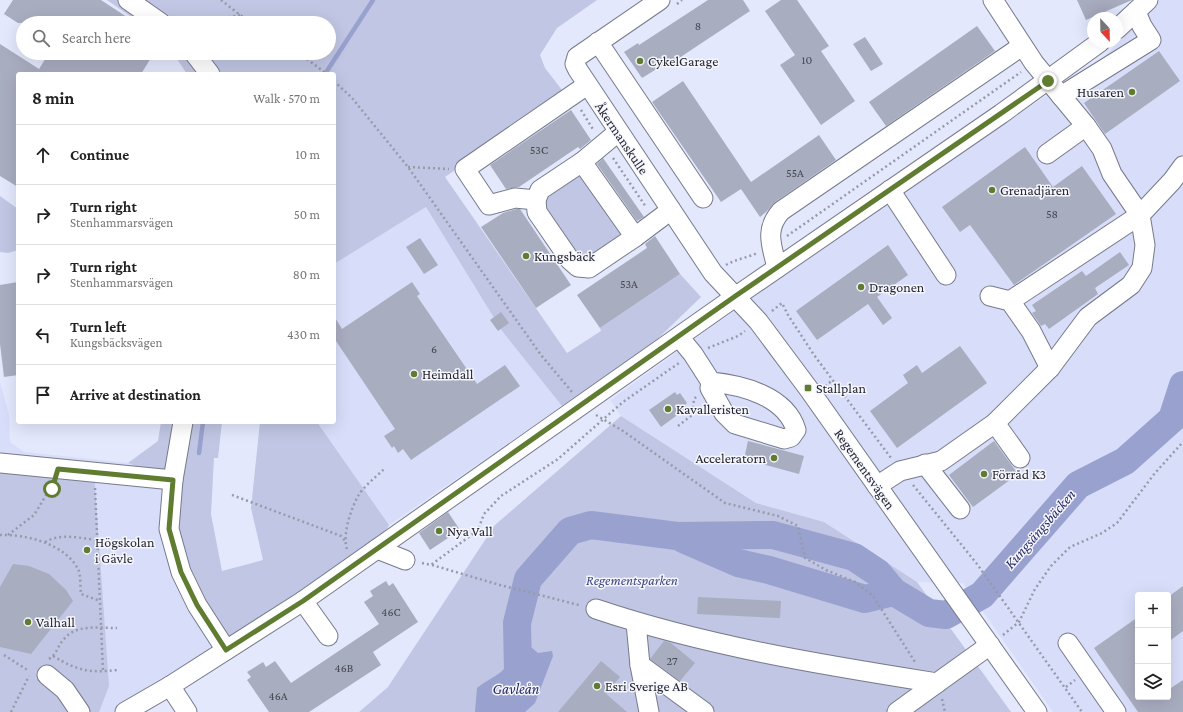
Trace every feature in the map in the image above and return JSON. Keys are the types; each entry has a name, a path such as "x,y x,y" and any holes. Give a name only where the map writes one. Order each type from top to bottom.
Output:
{"street":[{"path":"128,0 151,16"},
{"name":"Åkermanskulle","path":"660,0 577,57 575,64 587,85 712,273 734,297"},
{"path":"877,486 900,471 941,461 995,423 1050,368 1088,317 1131,285 1142,268 1145,244 1140,215 1112,174 1102,149 1086,126 1034,63 993,0"},
{"path":"1123,23 1142,6"},
{"path":"1061,96 1151,40 1142,26 1142,6"},
{"path":"598,42 703,198"},
{"path":"777,268 770,231 773,220 781,211 1022,46"},
{"path":"125,712 170,686 303,601 734,297 1048,81 1092,48"},
{"path":"199,60 208,72"},
{"path":"536,200 515,198 489,205 465,169 587,85"},
{"path":"1047,154 1086,126"},
{"path":"618,132 582,162 540,190 536,200 537,212 570,260 578,267 589,268 634,238 671,210"},
{"path":"582,162 634,238"},
{"path":"1010,301 1140,215 1167,187 1183,166"},
{"path":"890,190 946,275"},
{"path":"990,296 1010,301 1031,331 1050,368"},
{"name":"Regementsvägen","path":"734,297 758,321 959,599 1037,712"},
{"path":"679,337 693,354 710,385"},
{"path":"995,423 1020,458"},
{"path":"183,424 173,480 169,529 181,572 197,605 226,650"},
{"path":"0,463 173,480"},
{"path":"925,464 960,509"},
{"path":"377,549 406,560"},
{"path":"303,601 328,636"},
{"path":"596,609 636,622 748,649 848,669 937,683"},
{"path":"636,622 640,665 649,712"},
{"path":"1068,643 1116,712"},
{"path":"897,712 990,645"},
{"path":"640,665 701,711"},
{"path":"40,668 65,690 80,712"},
{"path":"170,686 187,712"}],"path":[{"path":"221,0 240,15"},
{"path":"235,16 240,15"},
{"path":"308,60 323,72"},
{"path":"712,273 733,260 748,258 772,246 1034,63"},
{"path":"336,83 352,98 408,167 541,355 582,404 725,503 778,516 798,526 804,556 826,570 855,582 872,596 916,663"},
{"path":"408,167 465,169"},
{"path":"431,565 478,530 484,514 501,496 558,459 623,402 693,354 738,336 782,303 810,349 900,471 977,564 1013,612 1082,712"},
{"path":"823,388 833,380"},
{"path":"678,426 692,415 694,399 710,385"},
{"path":"1019,622 1035,589 1051,566 1070,547 1102,533 1117,523 1155,473 1183,442"},
{"path":"8,534 34,515 52,489 58,469"},
{"path":"356,563 346,548 345,541 349,519 359,495 384,469"},
{"path":"94,472 103,672"},
{"path":"232,496 341,536 345,541"},
{"path":"0,535 8,534 45,542 66,554 79,570 81,594 100,601"},
{"path":"45,542 54,537 74,537 97,540"},
{"path":"406,560 431,565 500,586 596,609"},
{"path":"11,712 19,693 29,679 53,656 64,638 82,628 117,628"},
{"path":"4,655 40,668"},
{"path":"53,656 72,667 88,672 118,670"},
{"path":"937,683 945,712"}],"shaded area":[{"path":"1160,0 1183,0 1183,712 1053,712 963,583 917,582 824,522 756,503 621,416 610,400 833,240 1106,55 1113,48 1123,48 1123,38"},
{"path":"426,207 502,331 562,406 389,525 318,424 336,424 336,263"},
{"name":"Högskolan i Gävle","path":"0,382 9,415 10,442 24,452 128,463 173,480 226,650 121,712 0,712"}],"green space":[{"path":"107,0 597,0 557,28 540,55 545,68 565,94 445,177 567,353 601,331 600,328 680,274 701,297 646,350 562,406 502,331 426,207 336,263 336,72 186,72 178,60 336,60 336,16 130,16"},
{"path":"579,172 625,231 621,243 587,263 574,257 545,213 544,195"},
{"path":"0,196 16,208 16,251 8,253 0,252"},
{"name":"Regementsparken","path":"621,416 756,503 824,522 917,582 1011,712 359,712 388,687 495,525"},
{"path":"161,424 222,424 218,458 214,458 211,514 222,571 263,560 251,508 260,424 318,424 389,525 377,549 226,650 181,572 173,480 128,463 158,441"},
{"path":"0,463 94,472 109,686 99,712 0,712"}],"water":[{"name":"Gavleån","path":"506,621 523,624 531,647 538,653 552,651 553,656 535,703 525,712 475,712 477,688 506,667 510,655 510,648"}],"building":[{"path":"13,0 101,0 125,16 16,16 16,22 4,14"},
{"path":"708,0 743,0 750,11 664,68 663,65 642,78 624,52 638,43 639,45"},
{"path":"781,0 797,0 829,46 821,51 855,101 821,125 780,65 795,55 765,11"},
{"path":"1077,0 1132,0 1104,12 1087,12 1086,20"},
{"path":"977,26 995,51 886,126 869,102"},
{"path":"865,37 883,64 871,71 853,44"},
{"path":"0,44 16,54 16,60 25,60 39,69 45,60 150,60 142,72 16,72 16,186 0,176"},
{"name":"Husaren","path":"1159,51 1180,81 1105,134 1084,103"},
{"path":"683,81 751,182 819,135 836,160 775,202 760,217 741,189 721,202 652,102"},
{"path":"571,110 591,140 580,149 578,147 519,187 506,189 490,165"},
{"path":"1025,147 1053,187 1082,166 1116,214 1014,285 970,225 960,232 942,207"},
{"path":"603,158 644,217 637,221 597,164"},
{"name":"Kungsbäck","path":"520,209 571,285 536,308 481,227 503,213"},
{"name":"Kungsbäck","path":"655,236 680,274 600,328 577,295 647,248 645,244"},
{"path":"420,238 438,265 424,274 406,247"},
{"name":"Dragonen","path":"888,245 908,275 877,297 892,318 883,325 868,304 817,340 796,311"},
{"path":"1120,252 1129,265 1095,288 1098,294 1049,329 1045,324 1041,326 1032,313 1036,311 1032,305 1082,271 1086,276"},
{"path":"16,282 16,375 4,377 0,344 0,285"},
{"name":"Heimdall","path":"412,282 420,294 417,296 477,384 505,365 520,386 411,460 403,449 398,453 394,446 392,448 384,436 395,429 336,341 336,319 342,329"},
{"path":"501,312 509,323 498,331 490,320"},
{"path":"960,346 987,383 897,448 870,411 908,383 903,375 917,365 922,373"},
{"name":"Kavalleristen","path":"675,392 677,395 680,393 687,403 685,405 687,408 661,427 649,410"},
{"name":"Acceleratorn","path":"748,441 804,456 799,474 744,459"},
{"name":"Förråd K3","path":"994,441 1018,474 973,507 949,475"},
{"name":"Nya Vall","path":"448,512 460,530 430,550 419,533"},
{"name":"Valhall","path":"13,564 29,566 49,574 66,590 73,601 31,654 0,647 0,587"},
{"path":"386,581 389,586 393,583 418,622 373,652 381,665 309,712 269,712 247,680 251,677 247,672 263,662 266,667 275,661 291,683 379,624 364,602 373,596 370,591"},
{"path":"1183,586 1183,631 1171,640 1171,628 1171,595"},
{"path":"698,597 781,601 780,618 697,614"},
{"path":"1135,619 1135,700 1171,700 1171,688 1183,680 1183,712 1138,712 1094,648"},
{"path":"664,641 671,643 695,663 680,681 650,659"},
{"name":"Esri Sverige AB","path":"601,661 620,677 606,694 627,712 558,712"}],"waterway":[{"path":"336,57 373,0"},
{"path":"326,72 334,60"},
{"name":"Kungsängsbäcken","path":"504,712 518,671 517,623 528,579 570,531 591,525 677,536 773,535 854,557 878,573 894,592 929,613 946,615 982,595 1078,485 1125,461 1172,419 1183,385"},
{"path":"199,453 203,424"},
{"name":"Kungsängsbäcken","path":"683,539 738,563 769,570 865,599 894,592"}],"place":[{"name":"CykelGarage","path":"640,61"},
{"name":"Husaren","path":"1132,92"},
{"name":"Grenadjären","path":"992,190"},
{"name":"Kungsbäck","path":"526,256"},
{"name":"Dragonen","path":"861,287"},
{"name":"Heimdall","path":"414,374"},
{"name":"Stallplan","path":"808,388"},
{"name":"Kavalleristen","path":"668,409"},
{"name":"Acceleratorn","path":"774,458"},
{"name":"Förråd K3","path":"984,474"},
{"name":"Nya Vall","path":"439,531"},
{"name":"Högskolan i Gävle","path":"87,550"},
{"name":"Valhall","path":"28,622"},
{"name":"Esri Sverige AB","path":"597,686"}],"route":[{"path":"52,489 58,469 173,480 169,529 181,572 197,605 226,650 303,601 734,297 1048,81"}]}
